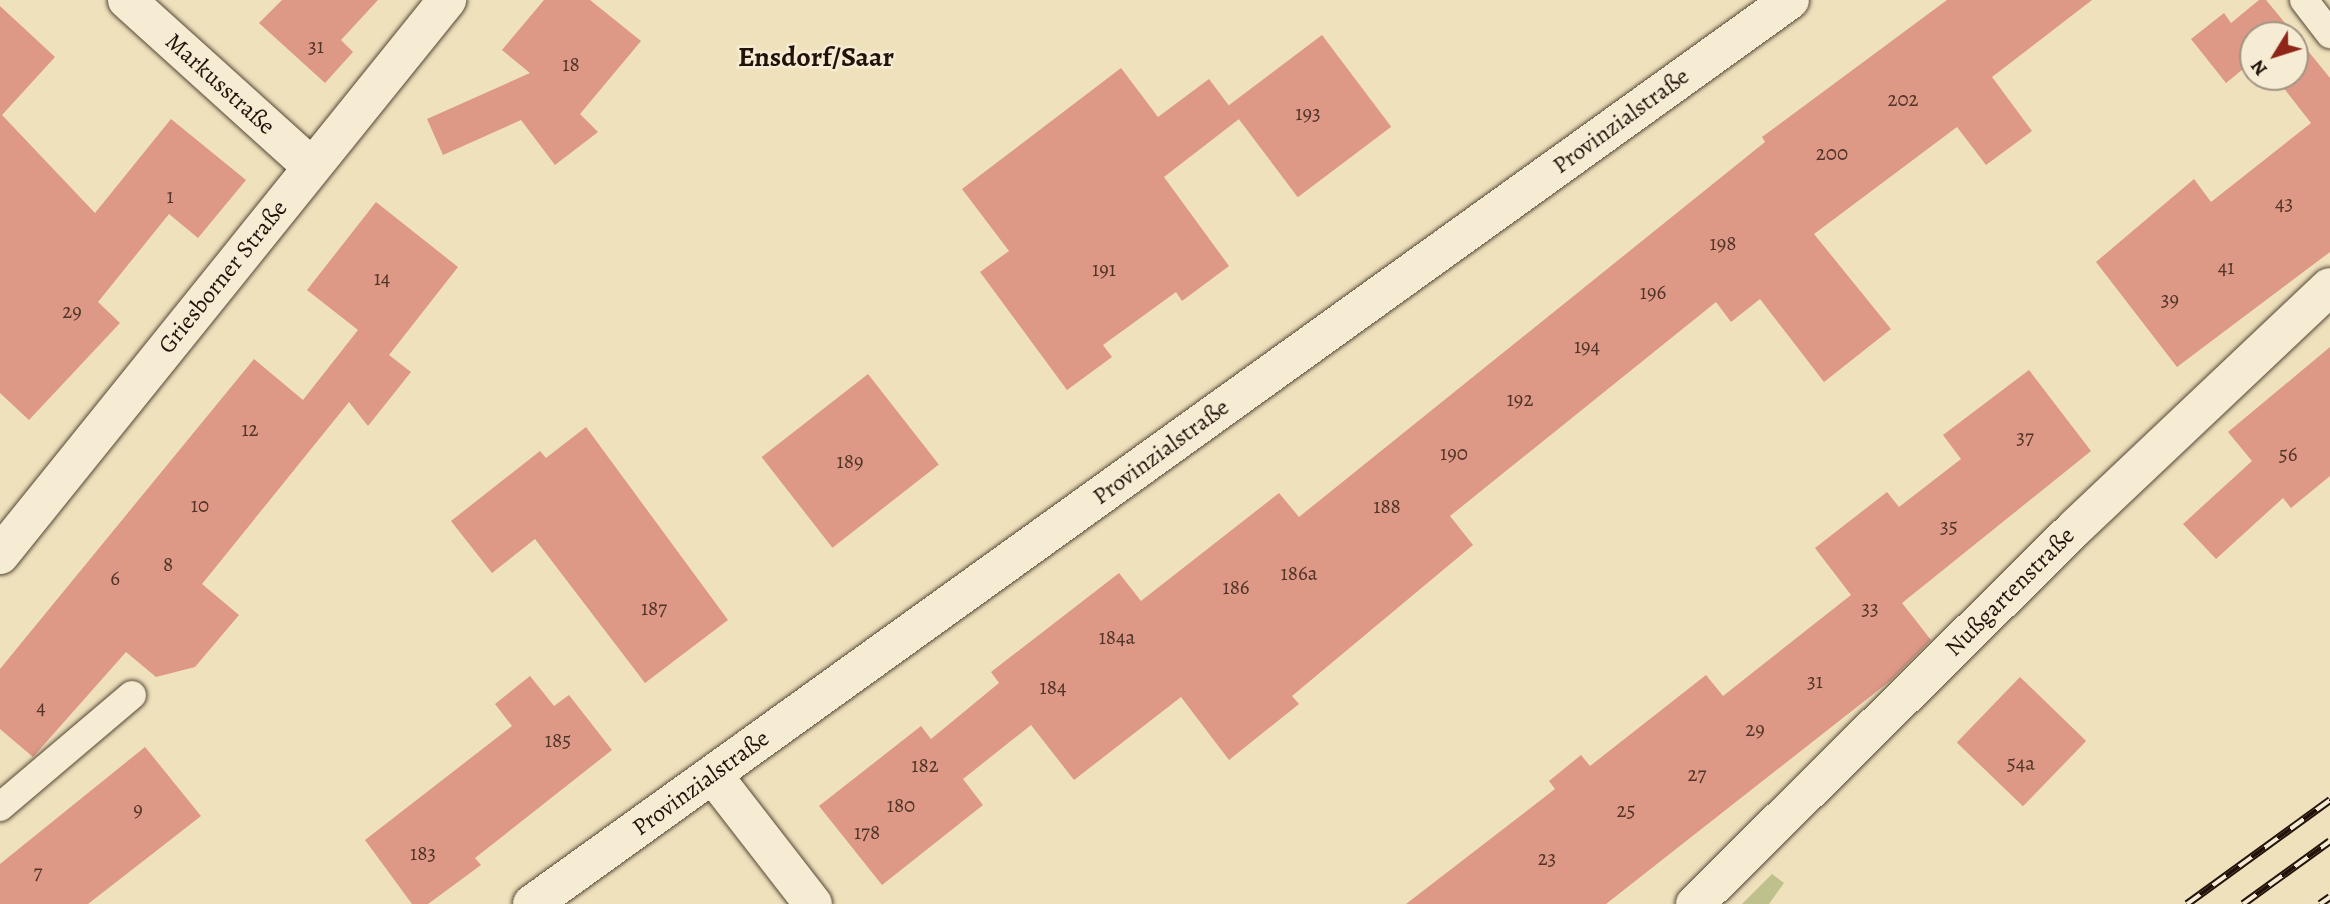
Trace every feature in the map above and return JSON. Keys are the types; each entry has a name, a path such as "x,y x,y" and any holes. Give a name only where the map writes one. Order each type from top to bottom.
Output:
{"street":[{"name":"Markusstraße","path":"127,0 312,167"},
{"name":"Griesborner Straße","path":"0,555 447,0"},
{"name":"Provinzialstraße","path":"532,904 1790,0"},
{"name":"Nußgartenstraße","path":"1695,904 2076,527 2330,287"},
{"path":"713,775 813,904"}],"lane":[{"path":"2304,0 2330,34"},
{"path":"0,807 132,695"}],"green space":[{"path":"1772,874 1784,883 1769,904 1742,904"}],"building":[{"path":"282,0 378,0 341,40 353,52 325,83 259,23"},
{"path":"544,0 590,0 641,41 580,114 598,132 555,165 521,120 443,155 427,119 530,73 502,50"},
{"path":"1947,0 2092,0 1992,77 2032,131 1986,165 1957,127 1814,234 1891,329 1824,382 1760,299 1731,322 1716,302 1450,516 1473,545 1292,696 1299,704 1229,760 1181,697 1074,780 1031,725 963,779 983,805 882,885 819,806 921,726 931,739 999,683 991,672 1119,573 1141,601 1279,493 1299,517 1765,142 1762,137"},
{"path":"2259,0 2266,0 2283,21 2239,21 2239,72 2226,83 2191,39 2224,13 2231,23"},
{"path":"0,6 55,57 2,115 95,213 171,119 246,180 198,238 169,214 98,302 120,323 29,420 0,393"},
{"path":"1322,35 1391,127 1298,197 1229,105"},
{"path":"2309,52 2330,78 2330,252 2177,367 2096,262 2194,179 2211,202 2311,123 2286,91 2309,91"},
{"path":"1121,68 1158,117 1209,79 1239,119 1164,177 1229,266 1182,301 1176,292 1103,345 1112,357 1067,390 980,272 1009,251 962,189"},
{"path":"376,202 458,267 389,355 411,372 368,426 349,402 202,584 239,615 195,667 156,677 126,652 33,757 0,729 0,669 254,359 303,400 358,330 307,290"},
{"path":"2330,347 2330,476 2291,508 2283,498 2216,559 2183,524 2252,461 2228,432"},
{"path":"2029,370 2091,451 1902,603 1931,640 1890,681 1606,904 1406,904 1555,789 1549,781 1581,755 1590,766 1706,675 1723,696 1851,595 1815,548 1887,492 1899,507 1961,459 1943,435"},
{"path":"868,374 939,465 832,548 762,457"},
{"path":"586,427 728,620 645,683 535,539 492,573 451,521 540,451 546,458"},
{"path":"530,676 554,706 569,695 612,750 475,858 481,865 428,904 412,904 365,840 512,726 495,704"},
{"path":"2020,677 2086,741 2023,806 1957,742"},
{"path":"145,747 201,816 88,904 0,904 0,864"}],"railway":[{"path":"2187,904 2330,800"},
{"path":"2243,904 2330,841"},
{"path":"2320,904 2330,897"}],"district":[{"name":"Ensdorf/Saar","path":"816,57"}]}
